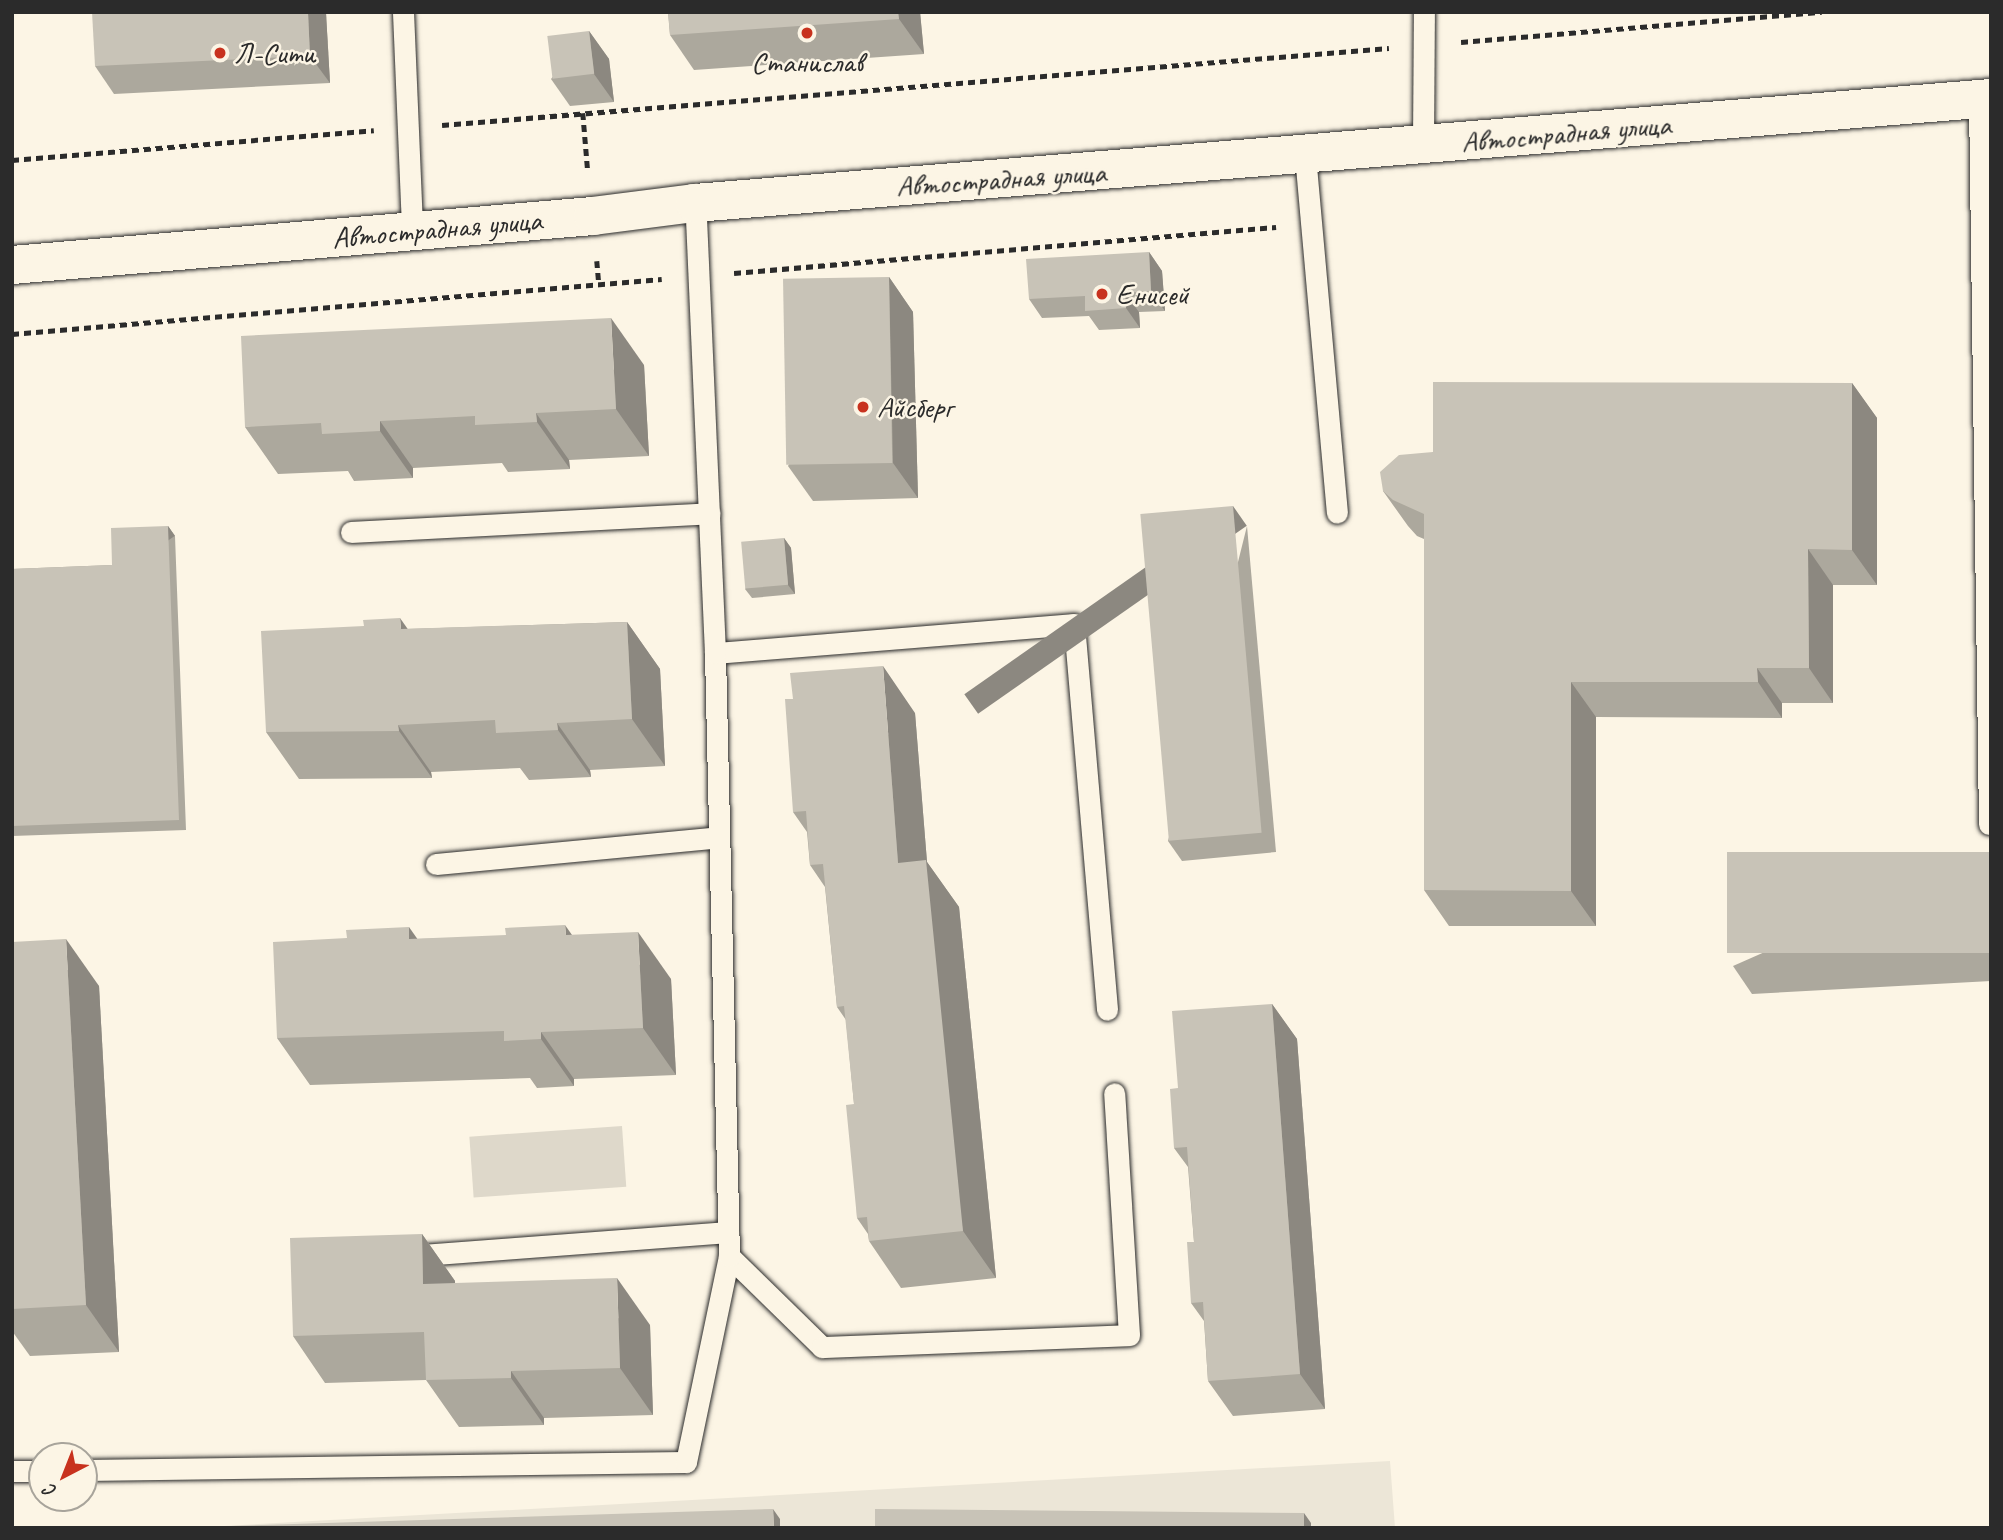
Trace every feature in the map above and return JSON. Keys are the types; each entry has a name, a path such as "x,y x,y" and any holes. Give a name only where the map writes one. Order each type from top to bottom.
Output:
{"main road":[{"name":"Автострадная улица","path":"12,265 412,231 695,203 1985,99"}],"lane":[{"path":"403,12 412,231"},
{"path":"1423,144 1424,12"},
{"path":"1985,99 1989,824"},
{"path":"1305,155 1337,513"},
{"path":"98,1470 686,1462 729,1256 715,653 695,203"},
{"path":"351,532 709,513"},
{"path":"715,653 1074,624 1107,1010"},
{"path":"436,864 719,836"},
{"path":"729,1256 822,1347 1129,1335 1114,1093"},
{"path":"386,1258 728,1232"}],"path":[{"path":"12,160 1822,12"}],"shaded area":[{"path":"622,1126 626,1187 474,1198 469,1137"},
{"path":"1390,1461 1395,1528 188,1528"}],"building":[{"path":"92,12 308,12 310,56 95,66"},
{"path":"668,12 898,12 899,19 670,35"},
{"path":"589,31 594,74 553,79 547,36"},
{"path":"1149,252 1151,291 1125,293 1126,308 1085,311 1085,296 1029,299 1026,259"},
{"name":"Айсберг","path":"889,277 892,463 786,465 783,279"},
{"path":"611,318 616,409 536,413 537,422 475,425 475,416 380,421 380,431 322,434 321,423 245,427 241,336"},
{"path":"1433,382 1852,383 1852,550 1808,549 1809,668 1757,668 1758,682 1571,682 1571,891 1424,890 1424,514 1393,500 1383,491 1380,472 1399,455 1433,452"},
{"path":"1233,506 1262,833 1169,841 1140,514"},
{"path":"168,526 179,820 12,826 12,569 112,565 111,528"},
{"path":"784,538 788,585 745,589 741,542"},
{"path":"400,618 401,629 627,622 632,719 557,723 558,730 496,733 495,720 398,725 399,731 266,732 261,631 364,626 363,620"},
{"path":"883,666 898,863 926,860 963,1231 869,1241 867,1217 857,1218 846,1105 854,1104 844,1006 837,1007 823,864 810,865 806,811 793,812 785,699 793,699 790,673"},
{"path":"1727,852 1991,852 1991,953 1727,953"},
{"path":"565,925 566,935 638,932 643,1028 541,1032 541,1039 504,1041 504,1031 277,1038 273,942 347,938 346,930 409,927 409,939 506,935 505,928"},
{"path":"66,939 86,1305 12,1309 12,942"},
{"path":"1272,1004 1300,1374 1208,1381 1203,1302 1191,1303 1187,1242 1194,1242 1187,1147 1174,1148 1170,1089 1178,1088 1172,1011"},
{"path":"422,1234 423,1284 617,1278 620,1368 511,1371 511,1378 426,1380 424,1332 293,1336 290,1238"},
{"path":"773,1509 774,1528 164,1528"},
{"path":"875,1509 1304,1513 1304,1528 875,1528"}],"place":[{"name":"Станислав","path":"807,33"},
{"name":"Л-Сити","path":"220,53"},
{"name":"Енисей","path":"1102,294"},
{"name":"Айсберг","path":"863,407"}]}
